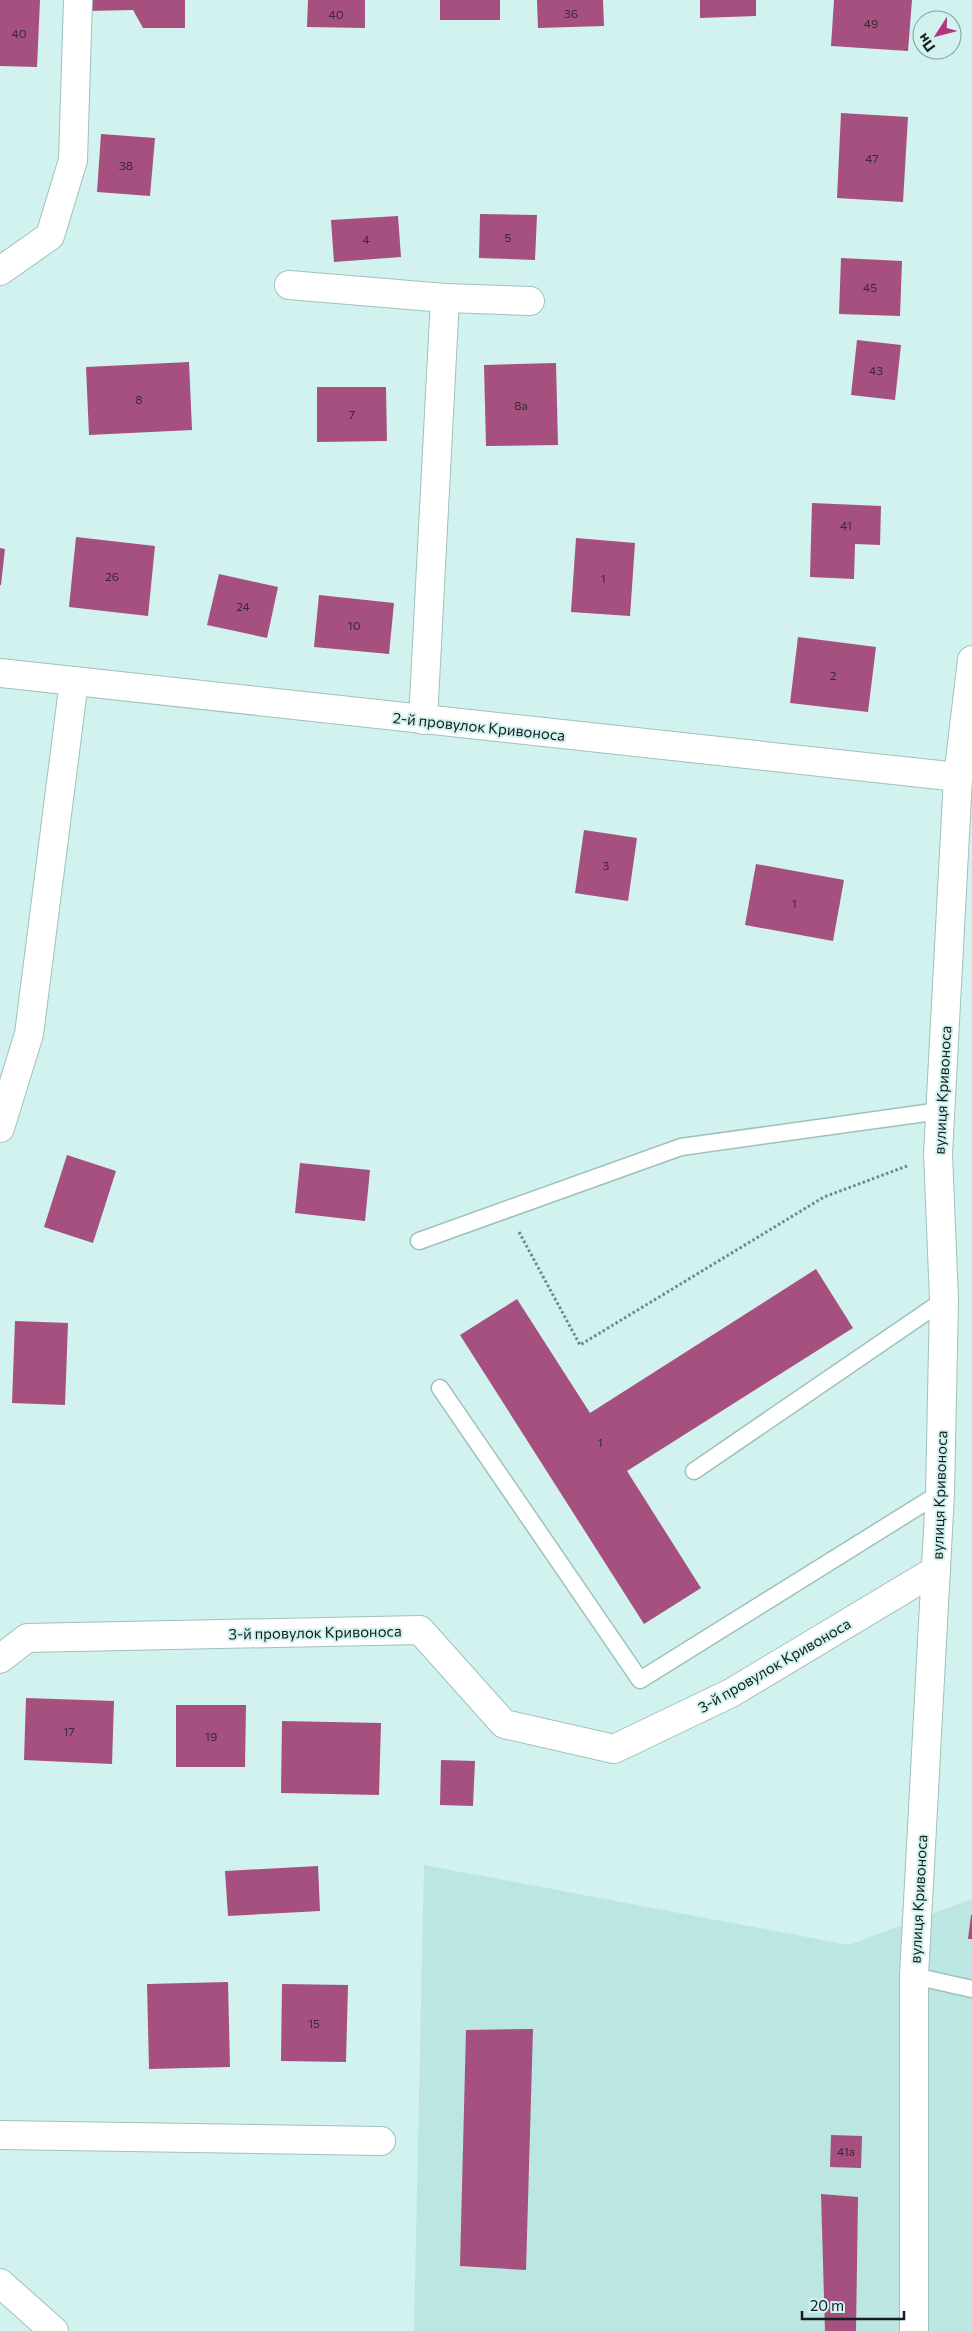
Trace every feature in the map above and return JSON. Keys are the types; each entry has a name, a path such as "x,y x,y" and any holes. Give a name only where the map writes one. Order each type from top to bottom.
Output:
{"street":[{"path":"0,271 50,236 73,160 78,0"},
{"path":"289,285 445,298 530,301"},
{"path":"423,720 445,298"},
{"name":"вулиця Кривоноса","path":"914,2331 914,1976 940,1492 944,1300 938,1154 958,777 972,660"},
{"name":"2-й провулок Кривоноса","path":"0,673 958,777"},
{"path":"0,1128 29,1034 74,681"},
{"name":"3-й провулок Кривоноса","path":"0,1659 27,1638 420,1630 504,1724 614,1749 731,1694 936,1570"},
{"path":"0,2135 381,2141"},
{"path":"0,2283 54,2331"}],"lane":[{"path":"419,1241 681,1147 940,1111"},
{"path":"694,1471 944,1300"},
{"path":"440,1388 640,1680 940,1492"},
{"path":"914,1976 972,1989"}],"path":[{"path":"507,1210 580,1345 824,1197 938,1154"}],"shaded area":[{"path":"424,1865 849,1945 972,1899 972,2331 414,2331"}],"building":[{"path":"0,0 40,0 37,67 0,66"},
{"path":"88,0 185,0 185,28 143,28 133,10 88,11"},
{"path":"308,0 365,0 365,28 307,27"},
{"path":"440,0 500,0 500,20 440,20"},
{"path":"537,0 603,0 604,26 538,28"},
{"path":"700,0 756,0 756,16 700,18"},
{"path":"834,0 912,0 908,51 831,46"},
{"path":"841,113 908,117 903,202 837,198"},
{"path":"101,134 155,138 150,196 97,192"},
{"path":"480,214 537,215 535,260 479,258"},
{"path":"398,216 401,257 334,262 331,220"},
{"path":"841,258 902,261 900,316 839,314"},
{"path":"857,340 901,345 895,400 851,395"},
{"path":"189,362 192,430 89,435 86,367"},
{"path":"556,363 558,445 486,446 484,365"},
{"path":"317,387 386,387 387,441 317,442"},
{"path":"812,503 881,506 880,545 855,544 854,579 810,577"},
{"path":"76,537 155,546 148,616 69,607"},
{"path":"576,538 635,543 630,616 571,612"},
{"path":"0,548 5,549 1,585 0,585"},
{"path":"219,574 278,587 267,638 207,625"},
{"path":"319,595 394,603 389,654 314,647"},
{"path":"798,637 876,647 868,712 790,703"},
{"path":"584,830 637,838 628,901 575,893"},
{"path":"756,864 844,880 833,941 745,925"},
{"path":"67,1155 116,1171 93,1243 44,1227"},
{"path":"300,1163 370,1170 365,1221 295,1213"},
{"path":"816,1269 853,1328 627,1471 701,1588 644,1624 460,1335 517,1299 590,1413"},
{"path":"15,1321 68,1323 65,1405 12,1403"},
{"path":"26,1698 114,1701 112,1764 24,1760"},
{"path":"176,1705 246,1705 245,1767 176,1767"},
{"path":"282,1721 381,1723 379,1795 281,1793"},
{"path":"441,1760 475,1761 473,1806 440,1805"},
{"path":"318,1866 320,1911 228,1916 225,1871"},
{"path":"971,1915 972,1939 968,1939"},
{"path":"228,1982 230,2067 149,2069 147,1984"},
{"path":"282,1984 348,1985 346,2062 281,2061"},
{"path":"533,2029 526,2270 460,2266 466,2030"},
{"path":"831,2135 862,2136 861,2168 830,2167"},
{"path":"821,2194 858,2197 856,2331 825,2331"}]}
